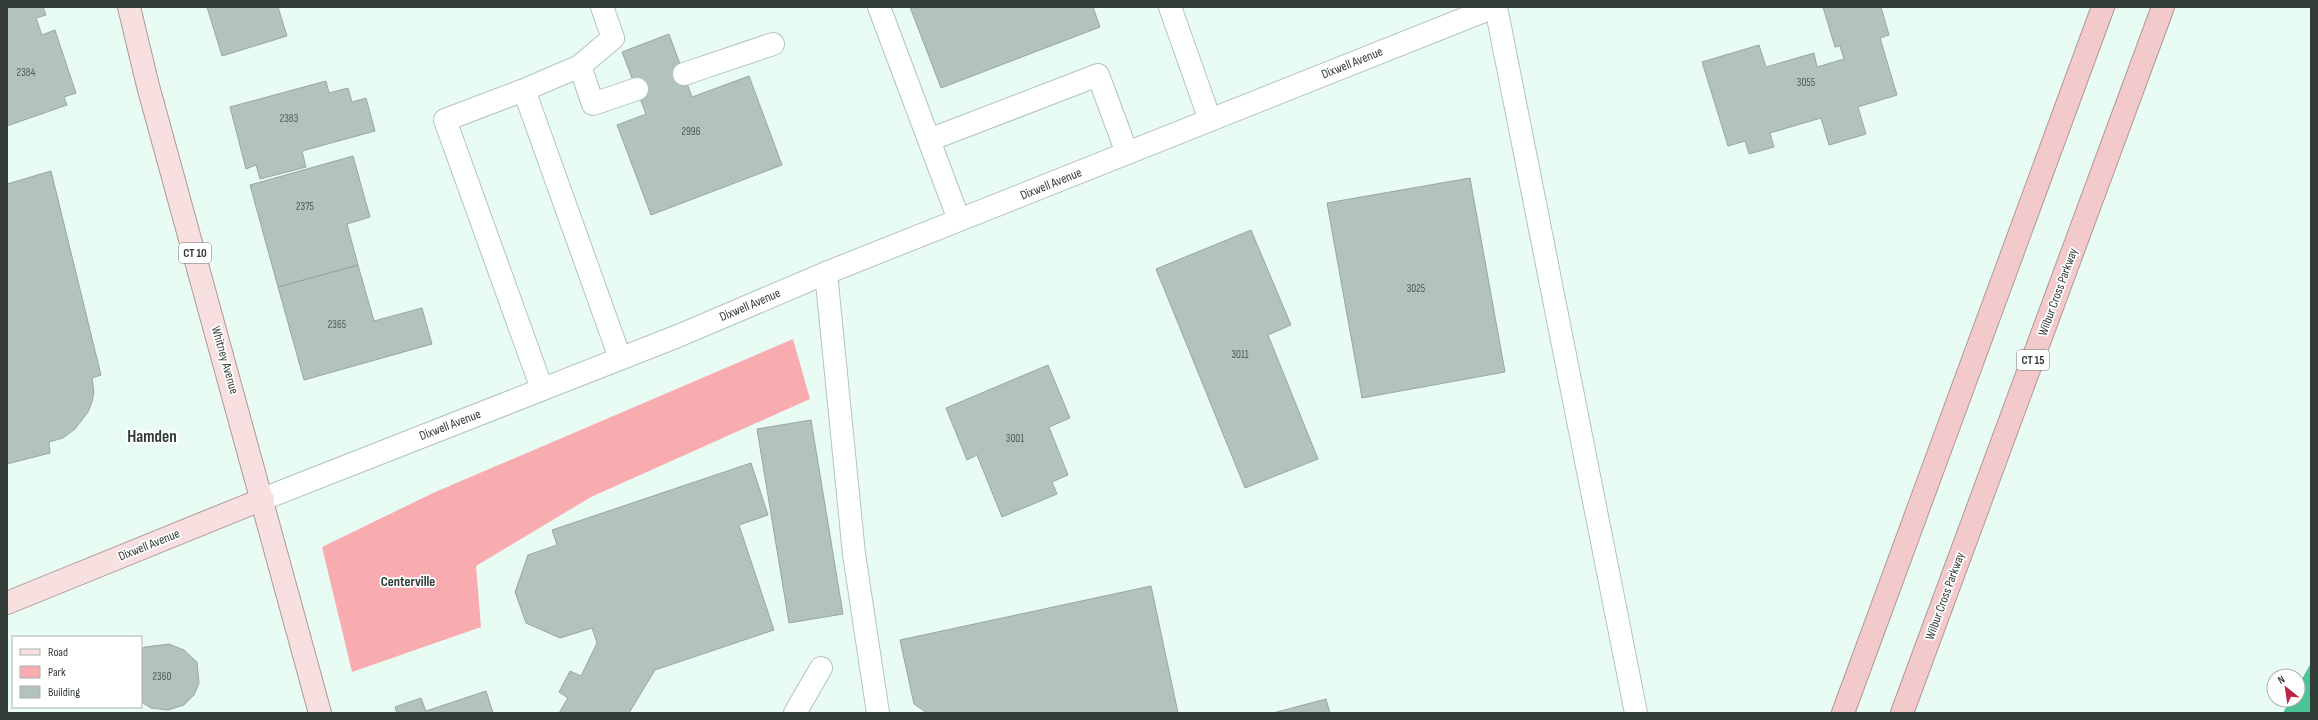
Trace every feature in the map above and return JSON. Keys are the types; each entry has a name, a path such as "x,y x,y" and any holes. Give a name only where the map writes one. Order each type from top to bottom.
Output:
{"highway":[{"path":"1843,713 2103,7"},
{"name":"Wilbur Cross Parkway","path":"1902,713 2163,7"}],"main road":[{"name":"Whitney Avenue","path":"129,7 148,86 320,713"},
{"path":"542,389 445,120 524,90 580,66 613,38 602,7"},
{"path":"879,7 959,220"},
{"path":"1170,7 1210,120"},
{"name":"Dixwell Avenue","path":"7,603 262,499 620,358 826,273 1210,120 1472,11 1495,7"},
{"path":"1495,7 1636,713"},
{"path":"684,74 773,44"},
{"path":"580,66 593,104 637,89"},
{"path":"929,140 1098,75 1127,153"},
{"path":"524,90 620,358"},
{"path":"826,273 854,554 878,713"},
{"path":"795,713 821,668"}],"green space":[{"path":"793,339 810,399 591,497 476,566 481,627 352,672 322,547 433,493"}],"shaded area":[{"path":"2311,663 2311,713 2283,713 2286,708 2306,708 2306,672"}],"building":[{"path":"7,7 43,7 46,15 36,18 42,35 55,30 76,93 64,97 67,105 7,126"},
{"path":"207,7 278,7 287,36 222,56"},
{"path":"910,7 1093,7 1100,27 941,88"},
{"path":"1823,7 1881,7 1889,35 1880,38 1897,95 1858,107 1866,134 1829,145 1821,118 1770,133 1774,147 1749,154 1745,141 1728,146 1702,62 1759,45 1766,67 1814,53 1817,67 1844,59 1840,46 1835,47"},
{"path":"669,34 692,97 749,76 782,165 651,215 617,125 646,114 622,52"},
{"path":"326,81 329,93 348,88 352,102 366,98 375,131 302,151 306,167 260,179 256,165 246,169 230,107"},
{"path":"353,156 370,217 347,224 358,265 278,287 250,185"},
{"path":"51,171 101,375 92,378 94,392 88,412 75,429 63,438 49,442 50,453 7,464 7,184"},
{"path":"1470,178 1505,372 1362,398 1327,203"},
{"path":"1251,230 1291,325 1268,335 1318,459 1245,488 1156,269"},
{"path":"358,265 374,321 422,308 432,344 304,380 278,287"},
{"path":"1048,365 1070,418 1049,427 1068,475 1052,482 1057,494 1002,517 977,455 967,460 946,408"},
{"path":"811,420 843,614 789,623 757,429"},
{"path":"751,463 768,515 739,525 774,630 655,670 629,713 559,713 568,698 559,692 570,671 581,676 597,643 592,628 560,638 526,623 515,592 528,555 557,545 552,530"},
{"path":"1151,586 1178,713 927,713 914,704 900,640"},
{"path":"169,644 184,650 197,662 199,683 194,695 184,705 168,710 151,708 142,703 142,648"},
{"path":"486,691 493,713 397,713 395,707 421,698 426,711"},
{"path":"1326,699 1330,713 1273,713"}],"district":[{"name":"Hamden","path":"152,437"},
{"name":"Centerville","path":"408,581"}]}
